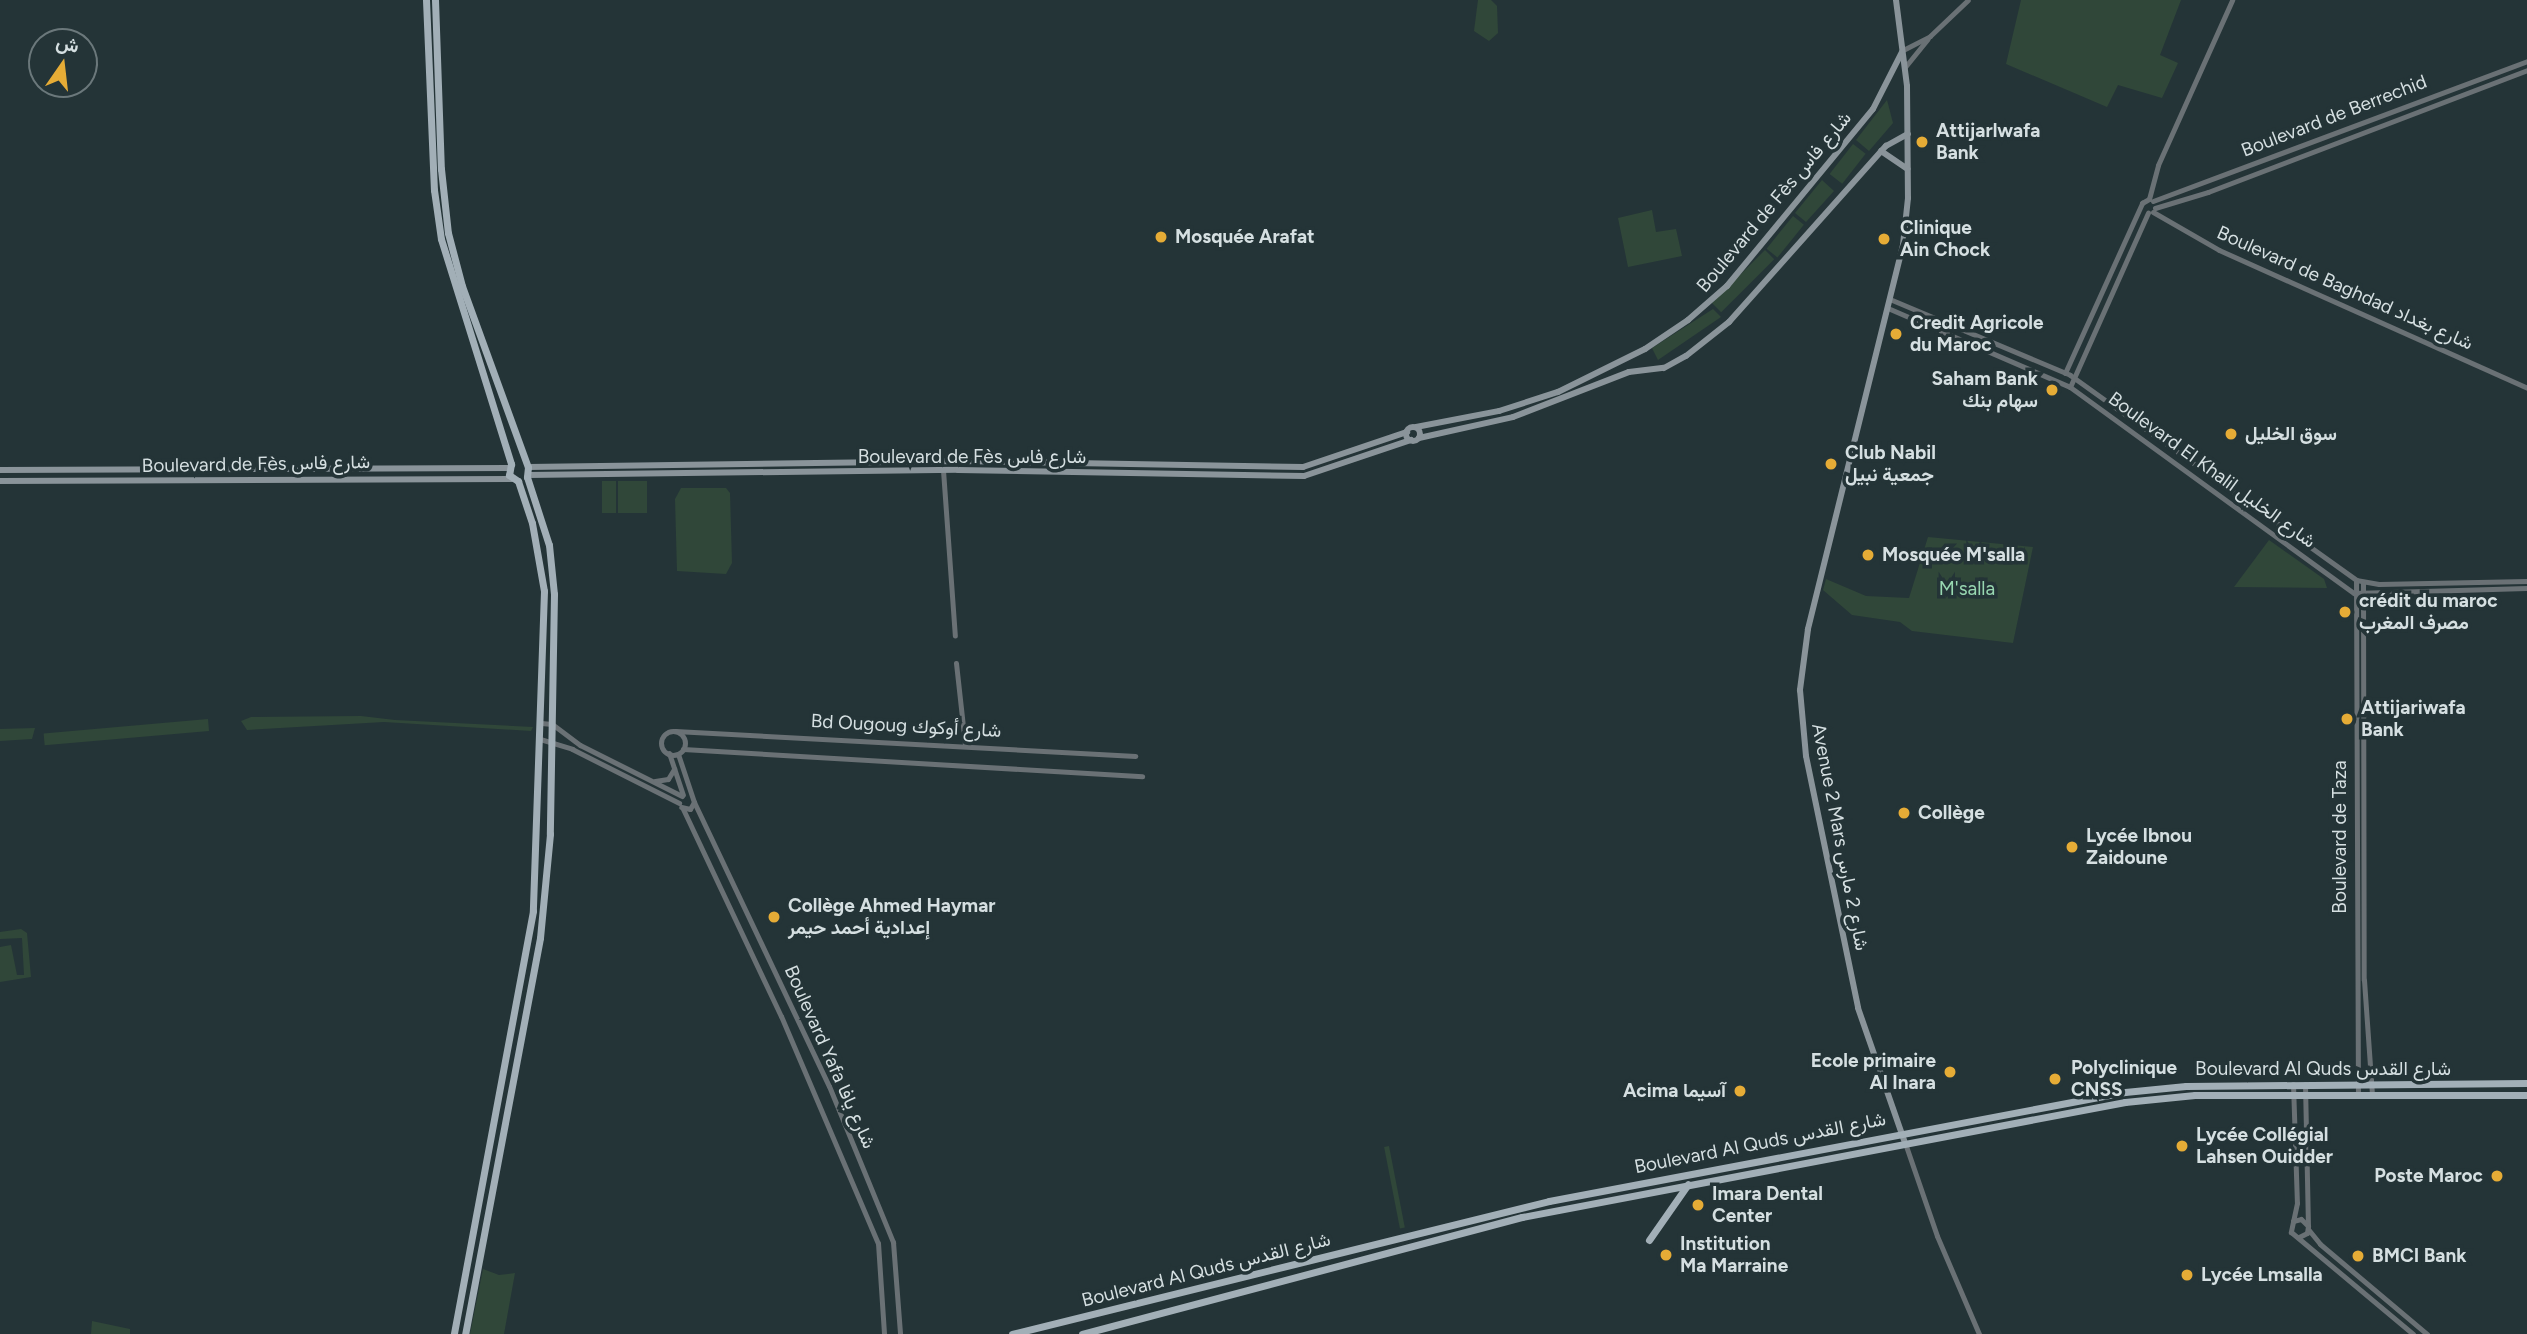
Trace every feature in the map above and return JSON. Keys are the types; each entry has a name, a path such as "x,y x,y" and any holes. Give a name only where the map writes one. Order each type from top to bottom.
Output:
{"main road":[{"path":"426,0 434,190 441,239 543,568 538,852 529,937 484,1157 454,1334"},
{"path":"435,0 442,193 448,233 462,286 527,471 552,563 548,870 540,938 466,1334"},
{"name":"Avenue 2 Mars شارع 2 مارس","path":"1896,0 1905,67 1909,169 1907,219 1890,309 1808,628 1800,690 1806,755 1858,1008 1905,1143"},
{"name":"Boulevard de Fès شارع فاس","path":"527,471 960,461 1303,467 1416,427 1499,411 1579,384 1645,349 1710,303 1873,109 1903,50"},
{"path":"1416,427 1419,438 1513,417 1629,372 1664,368 1686,356 1729,322 1881,151 1908,134"},
{"path":"1881,151 1909,169"},
{"path":"1406,432 1411,440"},
{"name":"Boulevard de Fès شارع فاس","path":"527,471 943,470 1304,476 1419,438"},
{"path":"510,466 527,471"},
{"name":"Boulevard de Fès شارع فاس","path":"0,470 510,466"},
{"path":"515,480 527,471"},
{"name":"Boulevard de Fès شارع فاس","path":"0,481 515,480"},
{"name":"Boulevard Al Quds شارع القدس","path":"1012,1334 1549,1201 1901,1132 2139,1090 2293,1084 2527,1083"},
{"name":"Boulevard Al Quds شارع القدس","path":"1082,1334 1522,1217 2155,1098 2527,1095"},
{"path":"1649,1240 1688,1184"}],"street":[{"path":"1905,67 1930,36 1968,0"},
{"path":"2070,387 2152,211 2151,200 2158,165 2232,0"},
{"path":"1903,50 1930,36"},
{"name":"Boulevard de Berrechid","path":"2151,200 2527,61"},
{"name":"Boulevard de Berrechid","path":"2152,211 2527,70"},
{"path":"2062,382 2141,208 2151,200"},
{"name":"Boulevard de Baghdad شارع بغداد","path":"2141,208 2152,211 2165,223 2219,250 2527,388"},
{"name":"Boulevard El Khalil شارع الخليل","path":"1892,300 2075,378 2356,580 2527,580"},
{"name":"Boulevard El Khalil شارع الخليل","path":"1890,309 2062,382 2358,594"},
{"path":"943,470 955,636"},
{"name":"Boulevard de Taza","path":"2356,580 2364,980 2372,1095"},
{"name":"Boulevard de Taza","path":"2357,1095 2358,594 2363,582"},
{"path":"2426,582 2427,592"},
{"path":"2358,594 2527,588"},
{"path":"956,663 965,745"},
{"path":"541,723 552,724 580,745 685,796"},
{"path":"681,806 685,796 678,754 683,748 684,737 675,731 662,738 685,796"},
{"name":"Bd Ougoug شارع أوكوك","path":"675,731 1135,756"},
{"path":"540,739 551,740 681,806 694,802"},
{"name":"Bd Ougoug شارع أوكوك","path":"683,748 1142,776"},
{"path":"669,753 678,754"},
{"path":"652,781 668,779 674,769"},
{"name":"Boulevard Yafa شارع يافا","path":"685,796 694,802 829,1086 893,1242 900,1334"},
{"name":"Boulevard Yafa شارع يافا","path":"681,806 814,1090 878,1243 884,1334"},
{"path":"2293,1084 2297,1203 2291,1232 2413,1334"},
{"path":"2299,1237 2308,1227 2305,1084"},
{"name":"Avenue 2 Mars شارع 2 مارس","path":"1905,1143 1934,1228 1979,1334"},
{"path":"2292,1222 2301,1219 2320,1244 2427,1334"}],"green space":[{"path":"1478,0 1491,0 1497,6 1498,33 1489,41 1474,31"},
{"path":"2021,0 2181,0 2160,55 2178,63 2162,98 2118,85 2107,107 2006,64"},
{"path":"1887,100 1893,123 1869,151 1856,140"},
{"path":"1853,144 1866,154 1842,184 1830,174"},
{"path":"1822,180 1834,191 1806,222 1795,213"},
{"path":"1652,210 1656,232 1676,229 1682,256 1628,267 1618,218"},
{"path":"1793,216 1804,225 1777,257 1767,249"},
{"path":"1765,250 1774,259 1721,312 1712,303"},
{"path":"1713,309 1721,317 1658,360 1652,348"},
{"path":"602,481 616,481 616,513 602,513"},
{"path":"618,481 647,481 647,513 618,513"},
{"path":"681,488 726,488 730,493 732,563 726,574 677,571 675,499"},
{"name":"M'salla","path":"1928,537 2033,547 2013,643 1912,631 1900,622 1852,615 1823,590 1826,579 1866,596 1909,598"},
{"path":"2269,540 2324,579 2327,588 2234,587"},
{"path":"361,716 533,727 531,731 384,722 247,730 241,721 251,717"},
{"path":"208,719 209,731 45,745 44,733"},
{"path":"35,728 32,739 0,741 0,729"},
{"path":"21,929 27,933 31,977 0,982 0,947 11,945 17,975 24,975 22,938 0,939 0,932"},
{"path":"1389,1146 1405,1227 1400,1228 1384,1147"},
{"path":"483,1269 499,1275 515,1273 504,1334 470,1334"},
{"path":"92,1321 130,1329 130,1334 91,1334"}],"place":[{"name":"Attijarlwafa Bank","path":"1922,142"},
{"name":"Mosquée Arafat","path":"1161,237"},
{"name":"Clinique Ain Chock","path":"1884,239"},
{"name":"Credit Agricole du Maroc","path":"1896,334"},
{"name":"Saham Bank سهام بنك","path":"2052,390"},
{"name":"سوق الخليل","path":"2231,434"},
{"name":"Club Nabil جمعية نبيل","path":"1831,464"},
{"name":"Mosquée M'salla","path":"1868,555"},
{"name":"crédit du maroc مصرف المغرب","path":"2345,612"},
{"name":"Attijariwafa Bank","path":"2347,719"},
{"name":"Collège","path":"1904,813"},
{"name":"Lycée Ibnou Zaidoune","path":"2072,847"},
{"name":"Collège Ahmed Haymar إعدادية أحمد حيمر","path":"774,917"},
{"name":"Ecole primaire Al Inara","path":"1950,1072"},
{"name":"Polyclinique CNSS","path":"2055,1079"},
{"name":"Acima آسيما","path":"1740,1091"},
{"name":"Lycée Collégial Lahsen Ouidder","path":"2182,1146"},
{"name":"Poste Maroc","path":"2497,1176"},
{"name":"Imara Dental Center","path":"1698,1205"},
{"name":"Institution Ma Marraine","path":"1666,1255"},
{"name":"BMCI Bank","path":"2358,1256"},
{"name":"Lycée Lmsalla","path":"2187,1275"}]}
